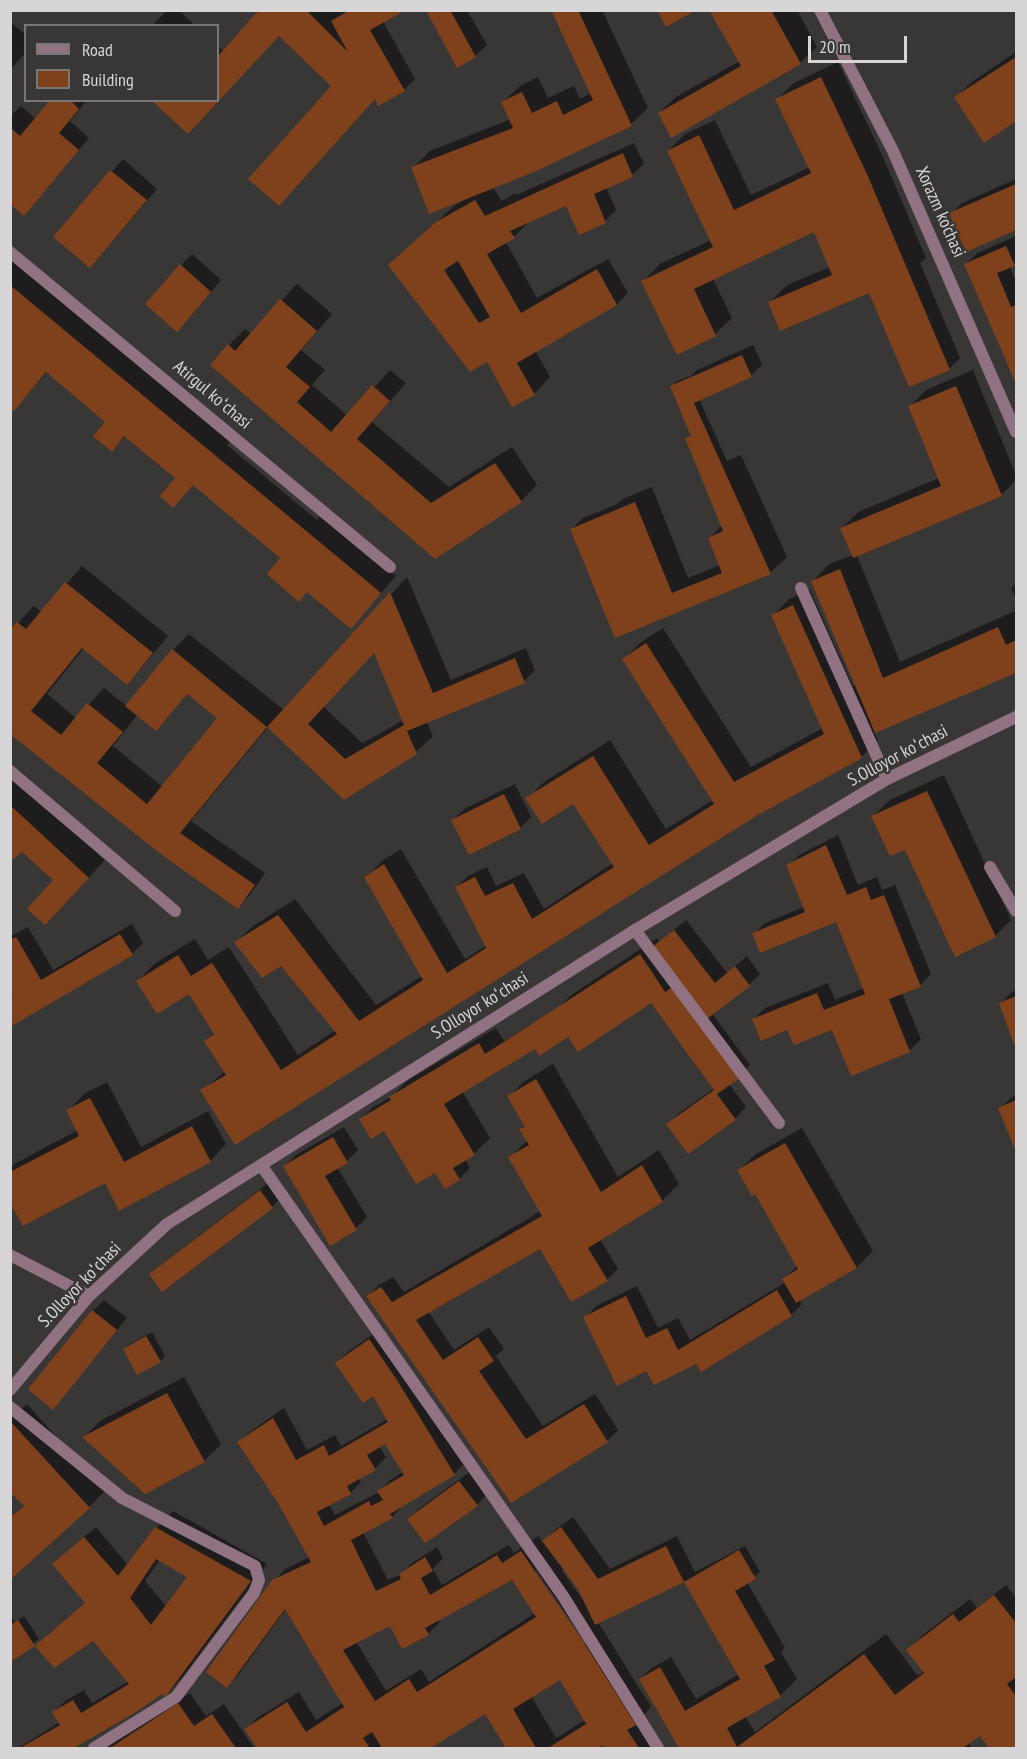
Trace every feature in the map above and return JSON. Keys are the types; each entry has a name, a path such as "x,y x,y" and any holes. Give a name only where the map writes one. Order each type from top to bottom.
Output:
{"street":[{"name":"Xorazm ko'chasi","path":"820,10 893,151 1017,432"},
{"name":"Atirgul koʻchasi","path":"10,252 390,567"},
{"path":"801,588 887,779"},
{"name":"S.Olloyor koʻchasi","path":"10,1389 89,1296 167,1224 634,930 887,779 1017,717"},
{"path":"10,771 175,911"},
{"path":"990,867 1017,911"},
{"path":"634,930 778,1123"},
{"path":"261,1165 563,1596 658,1749"},
{"path":"10,1255 89,1296"},
{"path":"10,1407 122,1498 255,1566 259,1580 254,1593 176,1696 94,1749"}],"building":[{"path":"259,10 306,10 348,52 331,21 350,10 406,10 370,30 405,91 378,106 375,99 279,206 248,179 331,86 279,36 219,101 219,55"},
{"path":"426,10 450,10 476,57 457,68"},
{"path":"551,10 578,10 632,126 534,172 429,214 411,167 513,128 501,102 522,92 532,113 557,101 563,115 593,100"},
{"path":"657,10 696,10 666,27"},
{"path":"709,10 771,10 801,64 671,138 658,113 741,66"},
{"path":"1016,57 1016,121 984,143 954,97"},
{"path":"821,77 867,174 950,370 909,387 869,293 780,331 768,302 832,275 814,232 694,289 716,336 677,355 641,281 713,247 667,151 699,135 734,210 811,173 775,99"},
{"path":"48,102 72,102 79,109 59,133 79,150 24,216 10,204 10,127 20,136"},
{"path":"153,102 218,102 188,134"},
{"path":"623,153 633,177 594,194 606,223 579,235 566,206 510,231 515,238 487,254 521,313 597,269 617,305 517,363 535,395 512,407 487,362 470,372 388,265 436,222 475,200 485,216","holes":["458,261 490,317 479,323 444,270"]},
{"path":"110,170 147,200 90,268 53,237"},
{"path":"1016,184 1016,230 966,252 949,213"},
{"path":"1006,246 1015,266 997,273 1011,307 1016,305 1016,384 964,264"},
{"path":"180,264 211,292 177,332 145,304"},
{"path":"10,285 381,593 351,629 307,592 299,602 267,574 280,558 193,485 173,508 160,496 175,478 124,436 112,452 93,436 105,422 46,372 13,412 10,409"},
{"path":"280,299 317,331 286,367 310,387 297,402 331,432 372,385 390,401 357,439 431,503 495,463 522,502 435,559 210,365 228,344 235,351"},
{"path":"742,355 752,377 694,403 771,574 615,638 570,529 635,502 672,593 722,573 708,538 723,531 685,438 691,436 670,386"},
{"path":"956,386 1002,496 853,558 840,528 941,486 908,406"},
{"path":"840,569 883,678 998,627 1006,645 1016,640 1016,673 875,733 811,581"},
{"path":"65,582 153,653 127,685 82,648 31,711 61,735 87,703 123,732 97,763 147,804 217,718 187,694 156,731 125,706 172,649 267,727 180,833 255,885 238,909 162,855 10,734 10,629 17,622 26,629"},
{"path":"390,592 433,693 515,658 525,683 407,731 417,754 344,800 267,727","holes":["374,653 404,725 345,759 308,724"]},
{"path":"793,605 862,758 756,816 235,1145 200,1090 226,1075 204,1041 214,1034 189,994 157,1014 136,981 178,955 191,976 212,963 281,1070 337,1034 281,966 262,978 234,942 278,915 359,1021 423,980 364,877 384,864 447,973 486,948 455,887 475,877 485,896 513,883 532,919 614,867 573,804 542,824 525,798 593,756 649,845 714,804 622,659 646,643 734,782 824,734 771,615"},
{"path":"927,791 996,937 955,957 905,850 890,856 871,816"},
{"path":"504,794 521,829 469,855 451,820"},
{"path":"10,805 89,878 45,925 27,909 53,880 22,852 10,862"},
{"path":"826,845 847,895 866,887 871,900 884,895 921,987 889,999 910,1052 851,1076 832,1030 794,1045 787,1030 761,1041 752,1019 817,993 824,1010 865,994 836,922 760,953 752,933 805,912 786,865"},
{"path":"674,930 715,983 735,966 750,986 707,1019 652,947"},
{"path":"120,934 133,955 10,1027 10,998 13,996 10,992 10,940 16,937 41,980"},
{"path":"640,954 665,992 674,986 740,1078 717,1094 736,1120 688,1154 666,1124 714,1090 651,1003 578,1052 568,1037 539,1056 535,1049 444,1104 475,1155 453,1168 460,1180 445,1189 435,1173 416,1184 384,1131 371,1139 359,1119 391,1100 389,1097 479,1043 485,1054"},
{"path":"1016,996 1016,1050 999,1003"},
{"path":"536,1079 601,1192 642,1165 663,1202 588,1248 608,1281 571,1302 540,1249 416,1320 443,1360 478,1337 494,1361 479,1371 526,1439 584,1404 608,1442 511,1503 366,1296 381,1287 392,1302 542,1216 508,1157 529,1145 519,1129 525,1127 507,1096"},
{"path":"90,1098 124,1162 192,1126 211,1162 119,1211 105,1183 23,1226 10,1203 10,1172 79,1136 66,1110"},
{"path":"1016,1100 1016,1146 1014,1147 998,1108"},
{"path":"333,1137 348,1163 325,1176 357,1230 330,1246 283,1166"},
{"path":"785,1143 857,1268 796,1303 782,1279 798,1269 755,1194 752,1196 737,1170"},
{"path":"260,1190 273,1208 162,1292 149,1274"},
{"path":"777,1290 792,1316 701,1372 696,1364 654,1385 646,1371 617,1386 583,1317 626,1296 646,1338 667,1328 678,1350"},
{"path":"92,1310 117,1330 53,1410 28,1389"},
{"path":"146,1336 161,1362 137,1375 123,1349"},
{"path":"369,1339 455,1475 390,1514 393,1518 351,1540 376,1591 401,1579 399,1574 425,1557 433,1571 421,1578 430,1595 497,1555 502,1563 521,1551 581,1638 636,1725 627,1730 639,1748 605,1748 603,1745 598,1748 548,1748 586,1724 560,1680 513,1709 536,1748 506,1748 485,1714 431,1748 382,1748 372,1732 363,1738 370,1748 257,1748 244,1729 287,1702 306,1732 344,1707 285,1609 227,1688 206,1672 272,1580 311,1562 278,1503 237,1442 273,1418 296,1460 324,1445 329,1456 388,1422 373,1396 363,1403 335,1363","holes":["385,1444 404,1475 377,1491 383,1500 371,1506 369,1501 324,1526 317,1512 351,1494 347,1486 376,1470 367,1455","512,1580 536,1617 417,1692 409,1679 375,1701 343,1650 390,1626 402,1649 429,1635 425,1628"]},
{"path":"167,1393 205,1462 145,1494 82,1437"},
{"path":"10,1421 90,1508 10,1580 10,1518 24,1506 10,1492"},
{"path":"459,1481 478,1506 425,1543 407,1519"},
{"path":"155,1527 251,1581 165,1697 162,1694 74,1748 20,1748 60,1725 52,1712 73,1700 81,1713 129,1684 93,1641 54,1668 35,1646 85,1603 52,1564 84,1537 118,1576","holes":["156,1559 187,1577 151,1625 130,1598"]},
{"path":"561,1527 598,1579 666,1546 684,1582 595,1625 578,1589 542,1541"},
{"path":"739,1550 756,1579 735,1591 775,1660 764,1666 781,1697 727,1728 737,1747 864,1654 895,1695 924,1673 906,1650 953,1614 959,1622 994,1595 1016,1623 1016,1677 1007,1684 1016,1696 1016,1748 989,1748 980,1736 963,1748 679,1748 639,1679 660,1667 685,1711 740,1679 684,1582"},
{"path":"18,1620 35,1646 10,1662 10,1625"},
{"path":"178,1703 194,1726 212,1714 236,1748 110,1748"}]}
